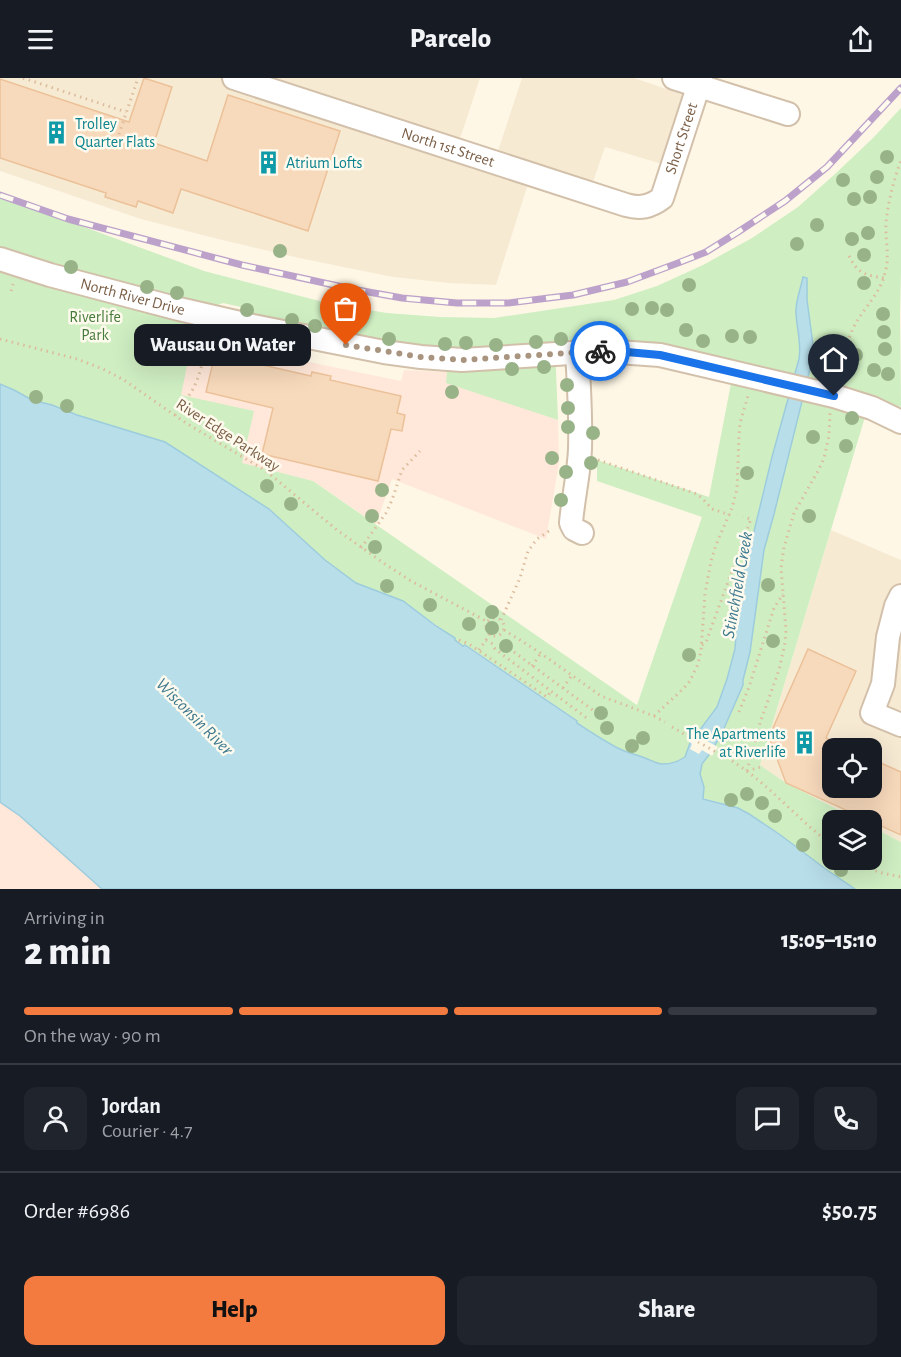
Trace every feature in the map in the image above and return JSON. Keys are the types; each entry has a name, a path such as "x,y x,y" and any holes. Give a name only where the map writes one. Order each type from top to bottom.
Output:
{"street":[{"name":"North 1st Street","path":"234,78 633,207 645,207 662,198"},
{"path":"674,78 700,82 788,114"},
{"name":"Short Street","path":"662,198 700,82"},
{"name":"North River Drive","path":"0,258 50,275 158,304 384,352 462,360 615,351 660,355 758,385 830,394 858,403 901,422"},
{"path":"577,352 580,408 577,529"},
{"path":"901,596 888,637 882,684 872,713 901,725"}],"path":[{"path":"23,78 126,112"},
{"path":"117,140 138,78"},
{"path":"747,771 784,652 786,630 781,568 784,547 792,519 818,471 826,450 829,436 830,394 853,330 884,278 887,260 886,227 889,201 901,160"},
{"path":"849,256 854,265 866,275 884,278"},
{"name":"River Edge Parkway","path":"0,339 69,356 103,369 139,389 175,415 266,471 337,531 361,548 411,581 488,622"},
{"path":"175,415 194,387 207,344"},
{"path":"654,716 679,694 690,681 699,663 705,594 711,561 730,515 737,489 740,423 758,385"},
{"path":"361,548 386,513 402,470 420,451"},
{"path":"596,459 697,494 711,509 730,515"},
{"path":"702,645 706,642 751,519 743,517"},
{"path":"501,620 533,542 557,527 577,529"},
{"path":"739,712 774,608 783,594"},
{"path":"495,618 501,620 504,630 498,636 486,630 488,622 495,618"},
{"path":"504,630 601,696 664,722"},
{"path":"479,651 490,634"},
{"path":"459,640 469,644 547,697 551,691"},
{"path":"486,640 588,719"},
{"path":"513,652 594,711"},
{"path":"532,666 541,653"},
{"path":"563,688 572,675"},
{"path":"672,727 723,756"},
{"path":"732,761 764,784 822,836"},
{"path":"747,771 764,766"},
{"path":"874,870 901,877"}],"shaded area":[{"path":"0,78 480,78 453,160 491,172 522,78 634,78 684,95 662,164 605,147 592,185 534,165 496,285 393,277 299,258 141,219 0,171"},
{"path":"192,329 208,332 206,341 401,381 404,370 447,372 447,383 558,420 559,463 546,539 392,479 376,524 313,481 241,463 180,395 193,338 190,337"},
{"path":"831,530 901,560 901,842 882,832 882,810 839,810 786,783 760,765"},
{"path":"0,802 20,816 102,889 0,889"}],"green space":[{"name":"Riverlife Park","path":"901,108 901,407 871,397 760,765 786,783 839,810 822,810 822,866 749,814 738,808 703,798 700,770 722,733 743,683 764,550 812,359 813,344 803,277 796,311 799,359 744,573 735,649 727,679 717,707 690,743 685,757 666,764 625,751 605,741 475,651 454,640 455,638 403,601 356,583 325,560 77,415 32,400 0,384 0,196 204,271 331,304 387,313 494,318 614,300 657,286 703,265 752,238 798,207 835,174","holes":["223,303 241,307 248,315 426,350 449,352 446,383 558,420 555,346 735,363 709,497 597,460 597,481 702,517 637,705 313,481 242,463 254,411 181,395 197,305 212,307"]},
{"name":"Riverlife Park","path":"882,832 901,842 901,889 855,889 827,870 882,870"}],"water":[{"name":"Wisconsin River","path":"803,277 807,278 807,300 814,352 764,550 750,652 743,685 722,733 702,764 700,774 704,787 703,799 738,808 749,814 822,866 822,870 827,870 855,889 102,889 20,816 0,802 0,384 32,400 165,442 269,509 325,560 356,583 403,601 463,646 465,645 605,741 625,751 666,764 685,757 690,743 717,707 727,679 735,649 744,573 799,359 796,311"}],"pier":[{"path":"700,731 709,736 707,741 718,747 712,756 702,750 699,754 690,749 692,744 688,741 694,733 698,735"}],"building":[{"path":"144,78 172,87 154,143 207,161 228,95 340,131 308,231 181,189 173,213 138,201 136,207 105,197 106,193 0,158 0,79 129,122"},
{"path":"215,354 311,376 312,372 331,376 330,380 401,396 397,413 405,415 402,431 391,429 378,481 262,454 273,408 206,392"},
{"name":"The Apartments at Riverlife","path":"808,649 856,671 826,738 822,738 822,798 882,798 882,763 901,772 901,835 882,826 882,810 846,810 786,783 769,737"}],"railway":[{"path":"0,195 68,219 242,265 352,289 402,298 457,303 508,303 573,295 627,282 706,252 785,201 827,167 901,88"}],"way so far":[{"path":"346,345 421,357 462,360 600,351"}],"place":[{"name":"Trolley Quarter Flats","path":"57,133"},
{"name":"Atrium Lofts","path":"268,163"},
{"name":"Wausau On Water","path":"346,345"},
{"name":"The Apartments at Riverlife","path":"804,743"}],"route":[{"path":"600,351 660,355 834,396"}],"water label":[{"name":"Stinchfield Creek","path":"738,585"}]}
